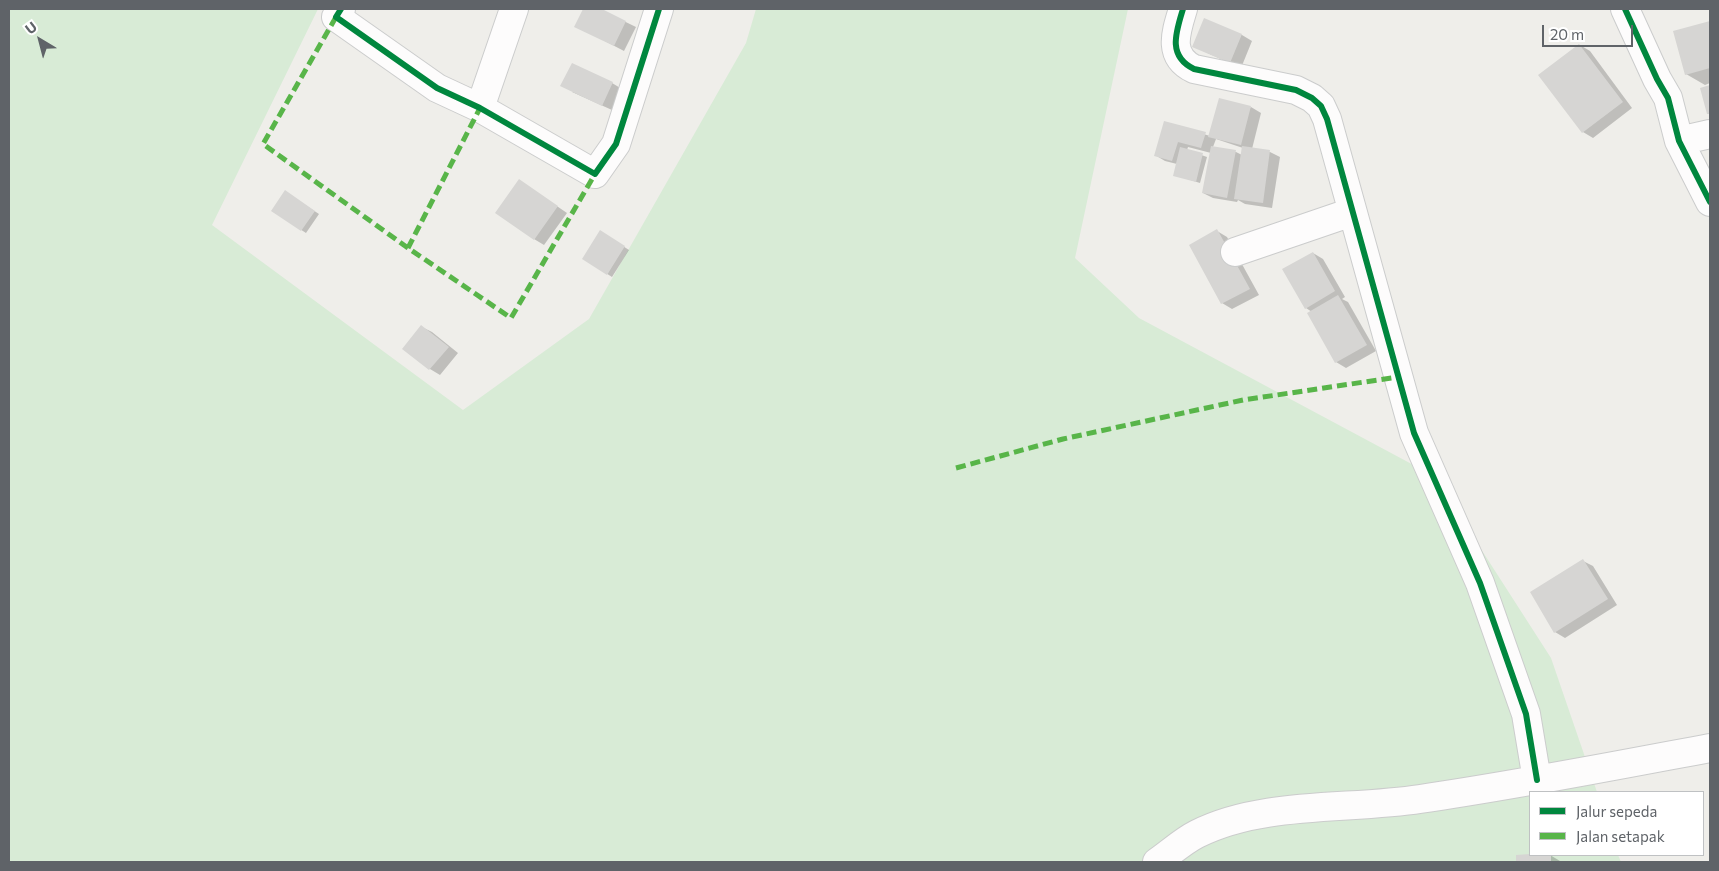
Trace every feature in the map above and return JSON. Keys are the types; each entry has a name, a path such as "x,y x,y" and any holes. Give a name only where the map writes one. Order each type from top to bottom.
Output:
{"street":[{"path":"341,9 336,17 437,88 480,108 595,174 616,144 659,9"},
{"path":"480,108 514,9"},
{"path":"1183,9 1176,32 1176,42 1180,58 1186,65 1194,69 1296,90 1312,98 1321,106 1327,119 1414,433 1480,583 1526,714 1538,780"},
{"path":"1626,9 1657,79 1668,98 1679,141 1710,202"},
{"path":"1679,141 1710,134"},
{"path":"1235,252 1352,212"},
{"path":"1157,862 1196,834 1220,824 1263,812 1418,800 1710,748"}],"green space":[{"path":"9,9 318,9 212,225 463,410 589,319 746,43 756,9 1128,9 1075,258 1139,318 1434,476 1551,658 1597,791 1529,791 1529,856 1618,856 1621,862 9,862"}],"building":[{"path":"583,9 602,9 626,21 614,46 574,27"},
{"path":"1204,18 1242,34 1230,63 1192,47"},
{"path":"1710,21 1710,68 1685,75 1673,31"},
{"path":"1579,44 1623,102 1582,133 1538,75"},
{"path":"572,63 613,82 602,106 560,86"},
{"path":"1710,85 1710,114 1707,114 1700,88"},
{"path":"1219,98 1251,106 1241,145 1208,137"},
{"path":"1164,121 1206,132 1201,148 1178,142 1172,161 1154,156"},
{"path":"1211,146 1236,150 1227,198 1202,193"},
{"path":"1242,146 1270,150 1263,203 1234,199"},
{"path":"1180,147 1203,153 1196,182 1173,176"},
{"path":"519,179 558,206 534,240 495,213"},
{"path":"285,190 315,211 301,231 271,211"},
{"path":"1217,229 1250,289 1221,304 1189,245"},
{"path":"600,230 625,246 607,275 582,259"},
{"path":"1313,252 1335,291 1305,309 1282,269"},
{"path":"1338,295 1367,345 1335,363 1307,313"},
{"path":"421,325 449,347 429,370 402,349"},
{"path":"1583,559 1608,599 1554,633 1530,592"},
{"path":"1516,855 1551,856 1551,862 1516,862"}],"marked path":[{"path":"336,17 263,144 408,248 511,318 595,174"},
{"path":"408,248 480,108"},
{"path":"956,468 1063,439 1243,400 1398,377"}],"cycle path":[{"path":"341,9 336,17 437,88 480,108 595,174 616,144 659,9"},
{"path":"1183,9 1176,35 1176,43 1177,50 1185,64 1194,69 1296,90 1312,98 1321,106 1327,119 1414,433 1480,583 1526,714 1537,780"},
{"path":"1625,9 1657,79 1668,98 1679,141 1710,202"}]}
